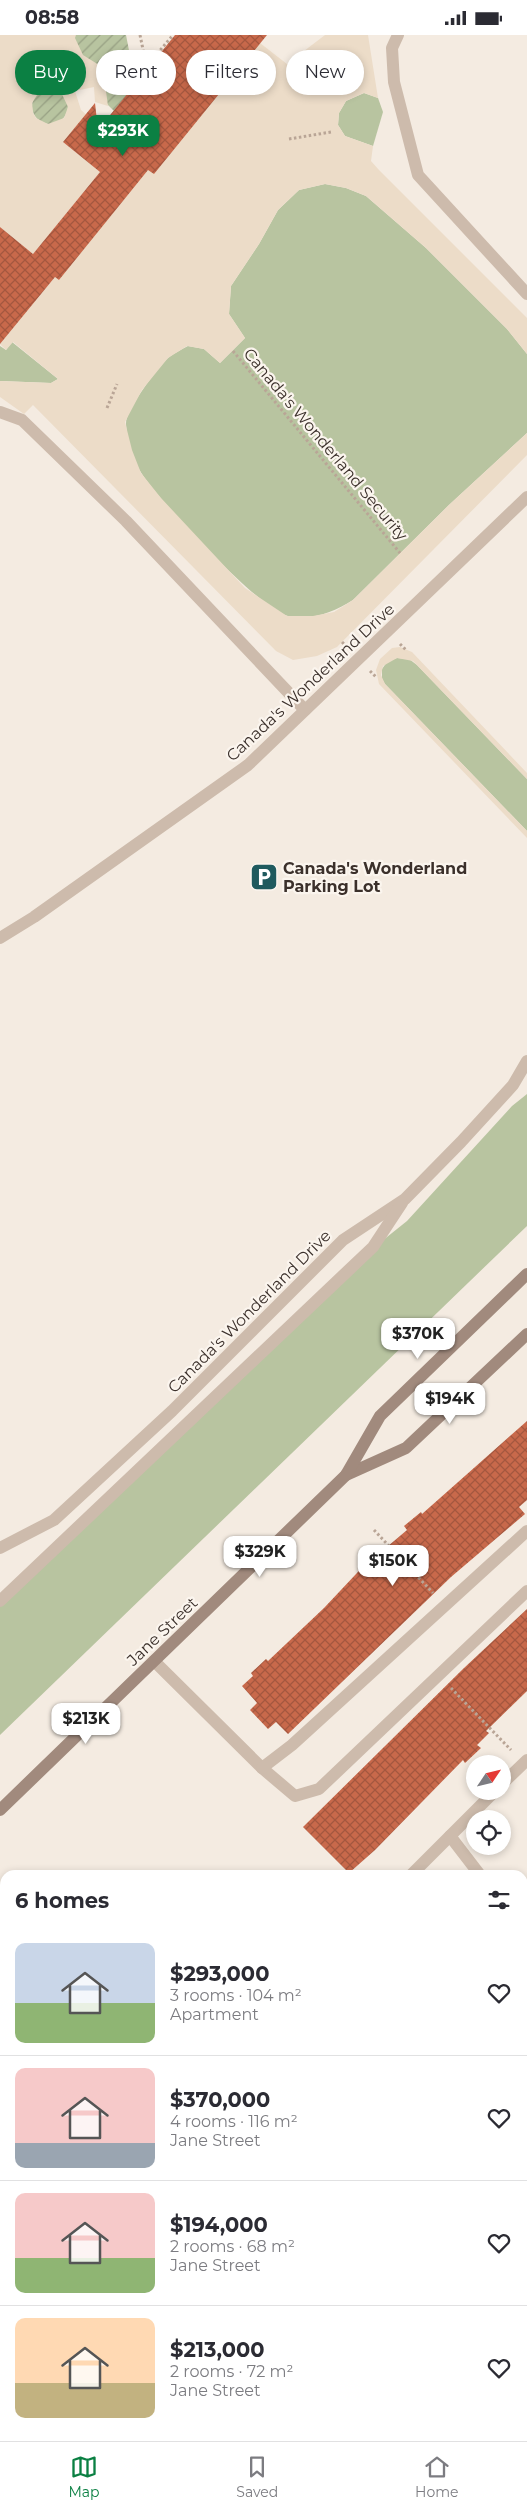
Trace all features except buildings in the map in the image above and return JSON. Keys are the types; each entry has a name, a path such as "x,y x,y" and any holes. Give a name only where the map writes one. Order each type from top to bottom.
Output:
{"main road":[{"name":"Jane Street","path":"0,1810 346,1475 380,1416 527,1274"},
{"name":"Jane Street","path":"346,1475 406,1447 525,1339"}],"street":[{"path":"398,35 392,48 394,82 418,175 527,294"},
{"path":"0,413 22,421 126,521 305,710"},
{"name":"Canada's Wonderland Drive","path":"0,938 34,917 248,765 527,497"},
{"name":"Canada's Wonderland Drive","path":"0,1548 54,1520 172,1411 343,1240 404,1199 461,1142 513,1085 527,1061"},
{"path":"0,1601 373,1247 404,1199"},
{"path":"262,1768 292,1745 527,1531"},
{"path":"154,1661 262,1768 295,1796 319,1789 527,1591"},
{"path":"511,1775 525,1762"},
{"path":"416,1870 486,1800"},
{"path":"450,1836 476,1870"}],"path":[{"path":"140,35 143,50"},
{"path":"161,50 173,35"},
{"path":"289,139 331,132"},
{"name":"Canada's Wonderland Security","path":"233,351 400,553"},
{"path":"107,408 117,384"},
{"path":"374,1530 445,1606"},
{"path":"439,1675 525,1762"}],"green space":[{"path":"71,35 126,35 129,50 96,50 96,84 86,64 86,50 79,50"},
{"path":"364,93 378,98 383,112 373,146 345,136 338,125 339,113 346,101 364,95"},
{"path":"36,95 64,95 68,106 63,119 50,124 37,119 32,106"},
{"path":"102,95 127,95 114,111 106,103"},
{"path":"325,184 346,188 366,196 426,248 507,329 527,354 527,433 450,504 353,600 322,614 297,617 288,616 274,609 256,595 211,553 168,507 139,469 131,450 126,424 131,409 143,389 170,356 188,346 204,349 220,363 245,338 229,314 231,286 259,244 278,210 299,190"},
{"path":"12,342 58,379 51,383 0,381 0,346 6,350"},
{"path":"397,658 409,659 417,665 527,779 527,831 385,684 382,679 382,669 387,662"},
{"path":"527,1094 527,1226 0,1735 0,1606 372,1249 407,1221 512,1106"}],"shaded area":[{"path":"0,35 76,35 75,38 81,50 15,50 15,95 37,95 32,103 33,113 36,118 48,124 64,118 68,107 62,95 76,95 81,110 100,127 99,129 84,117 63,142 100,172 33,254 0,227"},
{"path":"325,35 368,35 378,98 364,93 364,50 305,50"},
{"path":"260,43 269,50 254,50"},
{"path":"276,55 286,63 286,95 360,95 346,101 339,113 338,125 345,136 373,146 371,161 379,170 527,318 527,354 507,329 426,248 366,196 346,188 325,184 299,190 278,210 259,244 231,286 229,314 245,338 220,363 204,349 187,346 168,358 142,390 125,422 132,450 141,473 161,498 245,588 287,616 313,616 334,612 353,600 450,504 527,433 527,455 337,647 317,656 293,660 276,651 33,405 24,414 0,397 0,381 51,383 58,379 13,342 6,350 0,344 55,277 59,280 126,190 213,95 276,95"},
{"path":"86,57 96,63 96,95 107,95 108,106 95,102 94,87 86,89"},
{"path":"400,647 412,652 527,773 527,779 413,661 397,658 383,666 381,675 385,684 527,831 527,838 379,684 376,670 380,659 392,648"}],"place":[{"name":"Canada's Wonderland Parking Lot","path":"264,877"}]}
